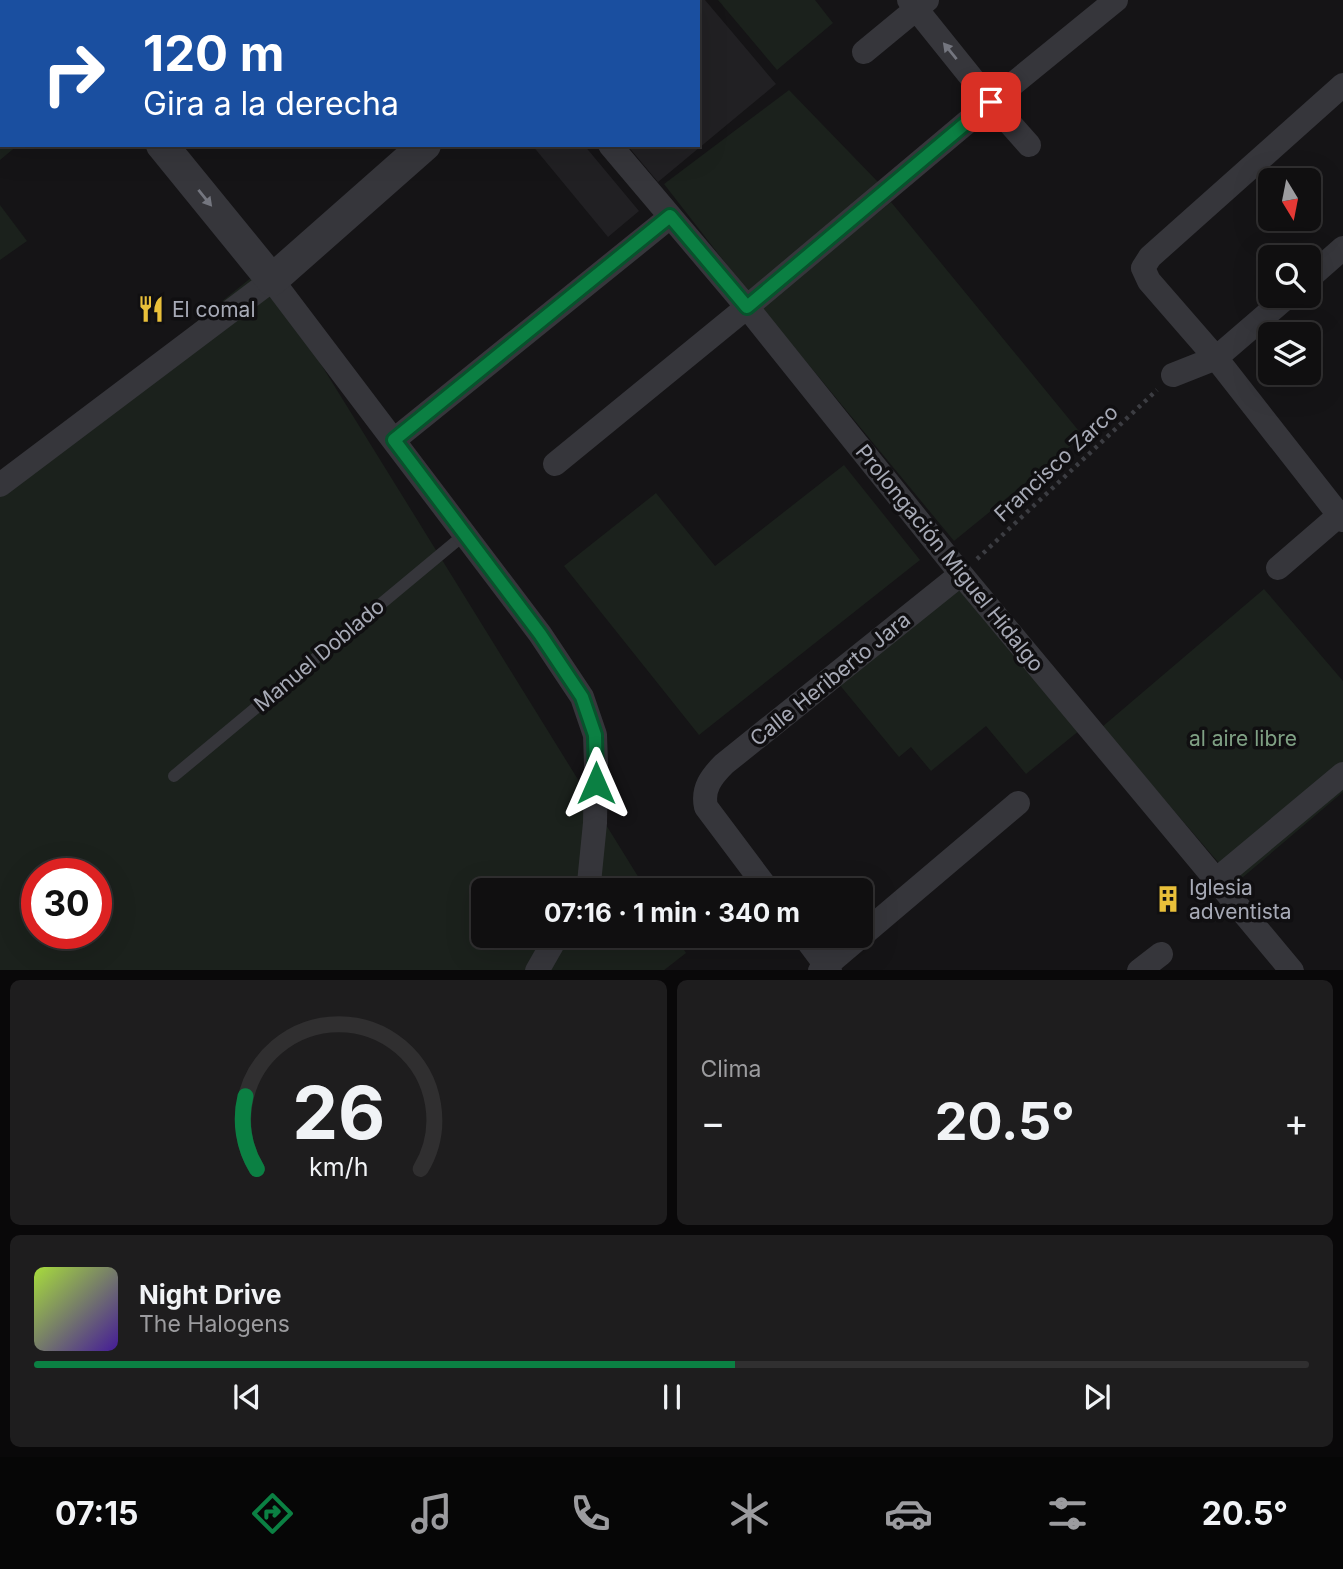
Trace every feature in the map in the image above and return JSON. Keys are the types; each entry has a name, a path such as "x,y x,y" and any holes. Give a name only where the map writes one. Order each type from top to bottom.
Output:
{"street":[{"path":"555,464 1116,0"},
{"path":"864,52 918,3 991,102 1029,145"},
{"path":"1278,568 1342,516 1216,358 1149,281 1143,268 1150,257 1343,85"},
{"path":"164,147 272,280 394,440 540,634 582,697 595,735 596,754 595,823 590,878"},
{"path":"3,476 272,280 423,147"},
{"name":"Prolongación Miguel Hidalgo","path":"612,147 747,307 961,574 1291,970"},
{"path":"394,440 670,216"},
{"path":"1321,267 1343,248"},
{"path":"1173,376 1216,358 1274,308"},
{"name":"Calle Heriberto Jara","path":"759,878 706,807 706,789 712,777 724,764 961,574"},
{"path":"1216,880 1343,774"},
{"path":"873,926 1018,803"},
{"path":"538,970 550,948"},
{"path":"812,948 826,969 848,948"},
{"path":"1140,970 1161,954"}],"lane":[{"name":"Manuel Doblado","path":"174,776 465,534"}],"path":[{"name":"Francisco Zarco","path":"961,574 1173,376"}],"shaded area":[{"path":"700,0 705,0 776,84 658,182 629,147 700,147"},
{"path":"534,147 586,147 639,211 608,237"}],"green space":[{"path":"718,0 815,0 833,23 777,70"},
{"path":"789,90 878,182 751,296 664,184"},
{"path":"0,147 16,147 0,160"},
{"path":"891,202 1083,436 954,541 761,307"},
{"path":"0,205 27,241 0,260"},
{"path":"262,269 639,878 471,878 471,948 683,948 686,953 664,970 0,970 0,481"},
{"path":"844,465 920,560 699,735 564,566 656,493 715,566"},
{"path":"961,583 1080,730 1026,774 986,726 931,771 911,747 899,757 834,678"},
{"name":"al aire libre","path":"1264,589 1343,681 1343,792 1236,883 1102,727"}],"place":[{"name":"El comal","path":"151,309"},
{"name":"Iglesia adventista","path":"1168,899"}],"route":[{"path":"596,783 595,735 582,697 540,634 394,440 670,216 747,307 991,102"}]}
